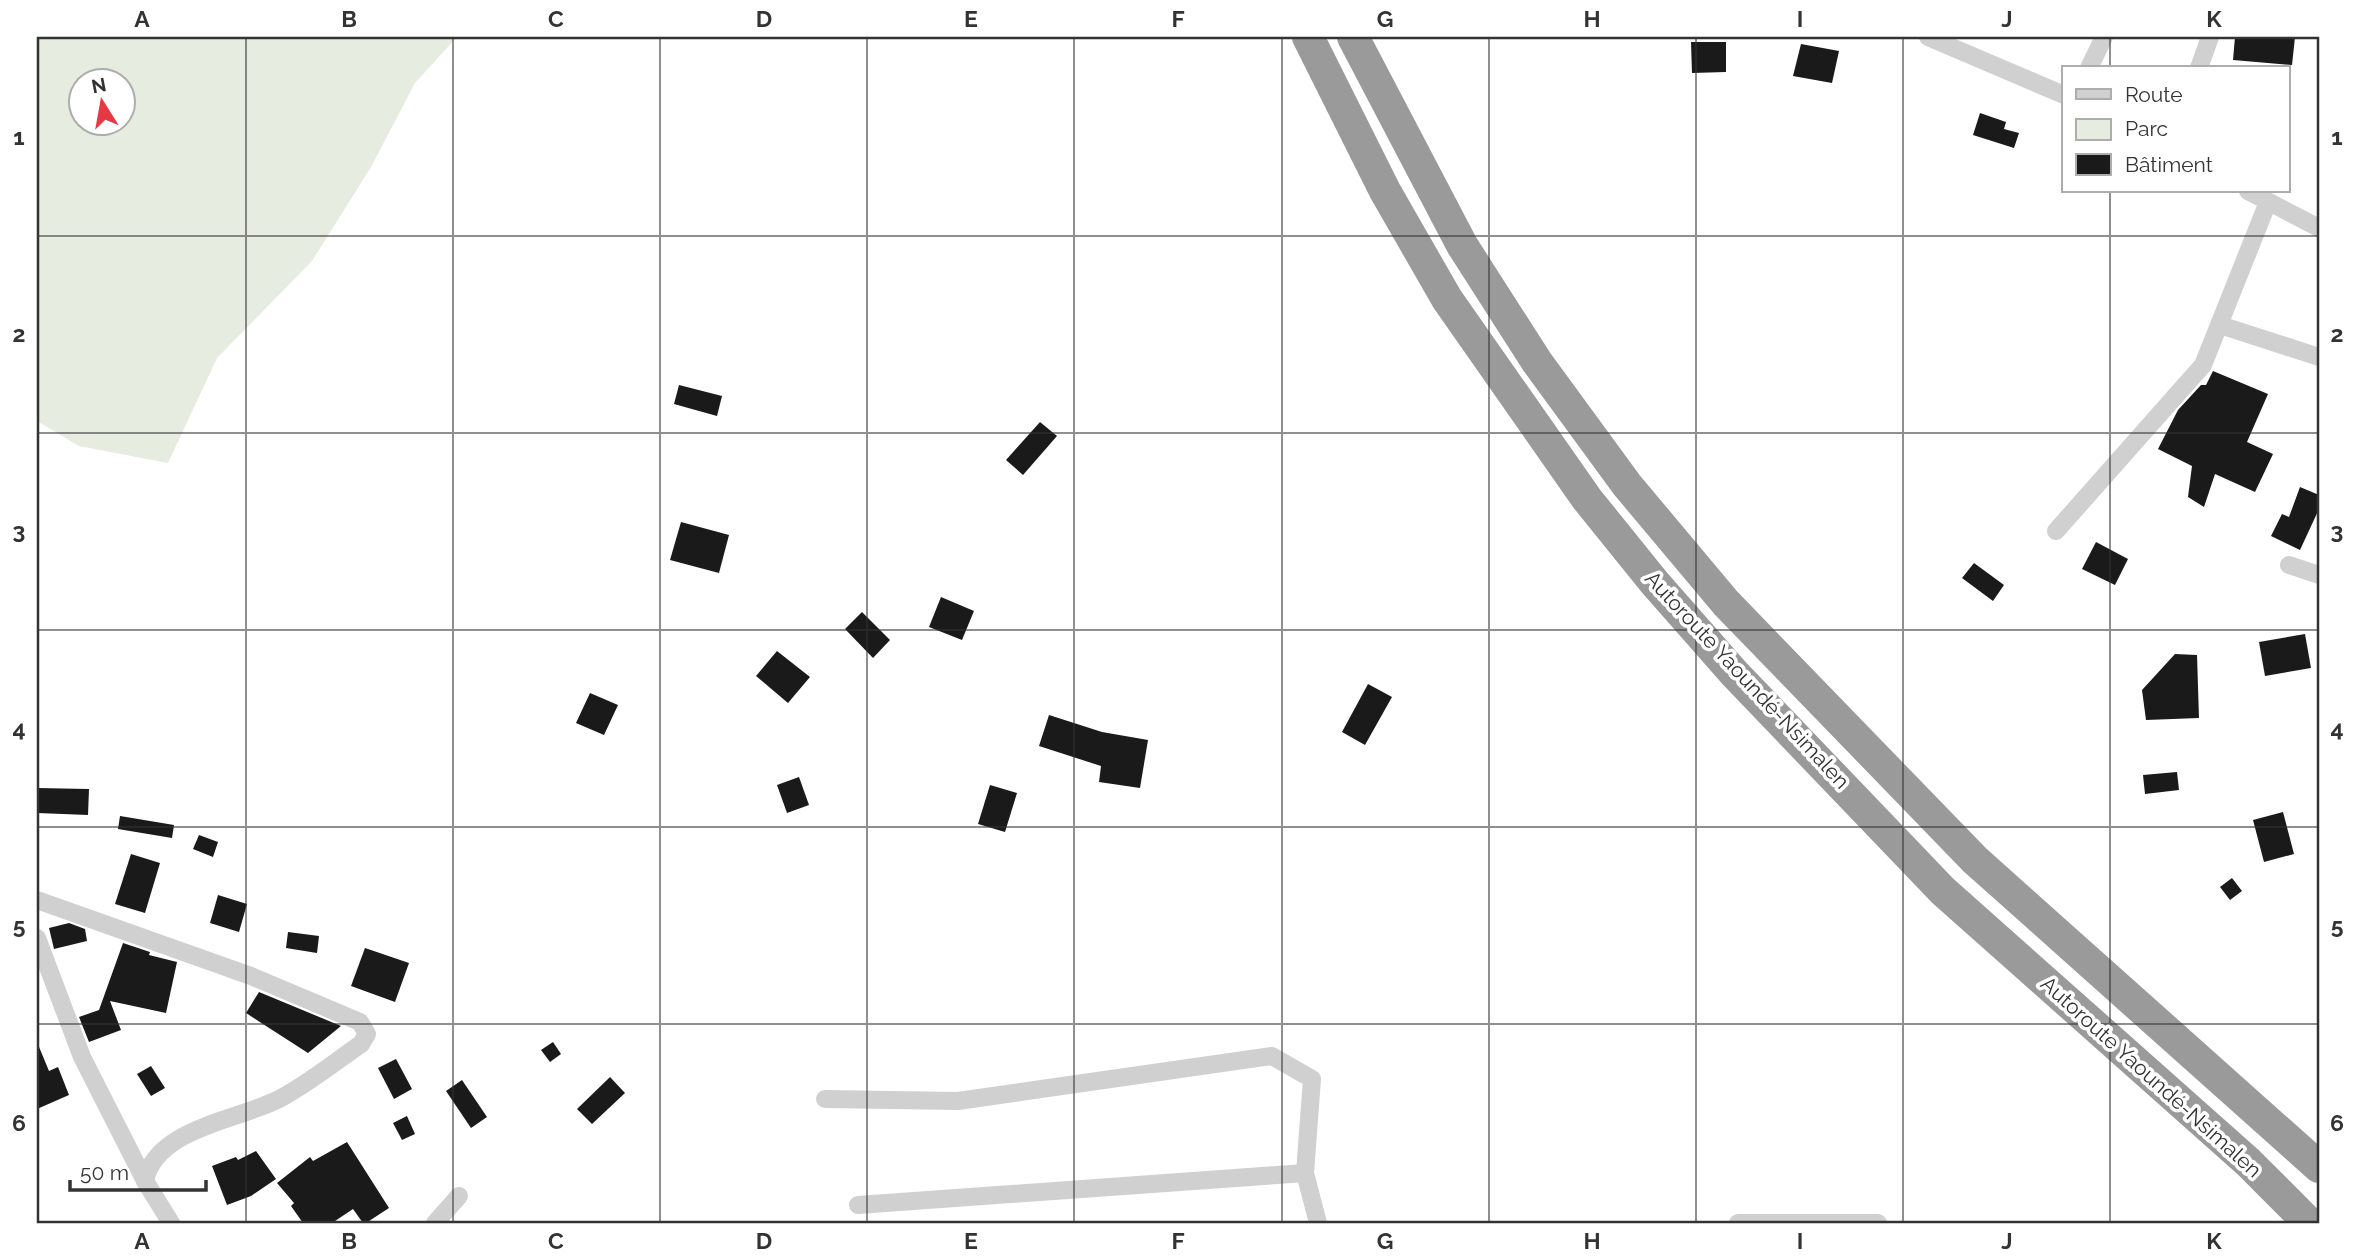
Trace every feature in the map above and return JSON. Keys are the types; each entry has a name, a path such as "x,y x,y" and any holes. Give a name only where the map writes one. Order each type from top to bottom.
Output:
{"highway":[{"name":"Autoroute Yaoundé-Nsimalen","path":"1308,37 1385,191 1447,299 1587,499 1654,582 1734,673 1943,891 2248,1162 2309,1223"},
{"name":"Autoroute Yaoundé-Nsimalen","path":"1353,37 1462,245 1537,362 1627,485 1726,603 1975,860 2319,1166"},
{"path":"2248,1162 2298,1223"}],"street":[{"path":"1928,37 2062,94"},
{"path":"2090,66 2104,37"},
{"path":"2200,66 2210,37"},
{"path":"2250,192 2319,228"},
{"path":"2056,531 2203,365 2268,202"},
{"path":"2220,325 2319,357"},
{"path":"2289,565 2319,575"},
{"path":"37,900 251,975 359,1022 367,1034 361,1044 280,1099 197,1130 157,1154 147,1169 145,1181"},
{"path":"37,938 82,1057 145,1181 171,1223"},
{"path":"825,1099 958,1101 1272,1056 1312,1079 1305,1173 1318,1223"},
{"path":"858,1205 1305,1173"},
{"path":"435,1223 459,1196"},
{"path":"1738,1223 1878,1223"}],"green space":[{"path":"37,37 457,37 415,83 371,167 312,261 217,358 168,463 79,446 37,421"}],"building":[{"path":"2235,37 2295,37 2292,65 2233,60"},
{"path":"1691,42 1726,42 1726,72 1692,73"},
{"path":"1801,44 1839,51 1832,83 1793,76"},
{"path":"1980,113 2006,122 2004,129 2019,133 2014,148 1973,135"},
{"path":"2213,371 2268,394 2247,442 2273,454 2255,492 2215,474 2204,507 2188,497 2192,466 2158,449 2178,410 2201,385 2206,385"},
{"path":"679,385 722,396 717,416 674,404"},
{"path":"1040,422 1057,436 1023,475 1006,460"},
{"path":"2300,487 2319,495 2319,509 2300,550 2271,536 2282,514 2289,517"},
{"path":"681,522 729,535 719,573 670,560"},
{"path":"2096,542 2128,559 2115,585 2082,569"},
{"path":"1974,563 2004,585 1993,601 1962,578"},
{"path":"941,597 974,611 962,640 929,627"},
{"path":"862,612 890,640 873,658 845,629"},
{"path":"2305,634 2311,668 2265,676 2259,642"},
{"path":"777,651 810,677 788,703 756,676"},
{"path":"2175,654 2197,655 2199,718 2146,720 2142,690"},
{"path":"1368,684 1392,697 1365,745 1342,732"},
{"path":"590,693 618,705 604,735 576,723"},
{"path":"1049,715 1102,732 1148,740 1140,788 1099,782 1101,766 1039,746"},
{"path":"2177,772 2179,790 2145,794 2143,775"},
{"path":"799,777 809,805 787,813 777,785"},
{"path":"990,785 1017,793 1005,832 978,824"},
{"path":"37,788 89,789 88,815 37,813"},
{"path":"2283,812 2294,854 2264,862 2253,820"},
{"path":"120,816 174,825 172,838 118,829"},
{"path":"199,835 218,842 213,857 193,849"},
{"path":"131,854 160,863 145,913 115,904"},
{"path":"2232,878 2242,891 2230,900 2220,887"},
{"path":"218,895 247,904 239,932 210,923"},
{"path":"69,923 85,929 87,941 54,949 49,928"},
{"path":"288,932 319,936 317,953 286,948"},
{"path":"123,943 150,952 149,955 177,962 166,1013 110,1001 121,1030 89,1042 79,1017 99,1010"},
{"path":"365,948 409,963 395,1002 351,986"},
{"path":"259,992 341,1026 308,1053 246,1013"},
{"path":"37,1042 49,1071 58,1067 69,1095 37,1109"},
{"path":"553,1042 561,1054 550,1062 541,1050"},
{"path":"396,1059 412,1089 394,1099 378,1068"},
{"path":"151,1066 165,1088 151,1096 137,1074"},
{"path":"610,1077 625,1093 592,1124 577,1109"},
{"path":"462,1080 487,1117 471,1128 446,1091"},
{"path":"407,1116 415,1134 402,1140 393,1123"},
{"path":"347,1142 389,1208 366,1223 363,1223 353,1209 332,1223 303,1223 291,1206 294,1203 277,1183 310,1157 313,1161"},
{"path":"256,1151 276,1179 251,1196 227,1205 212,1166 236,1157 238,1160"}]}
